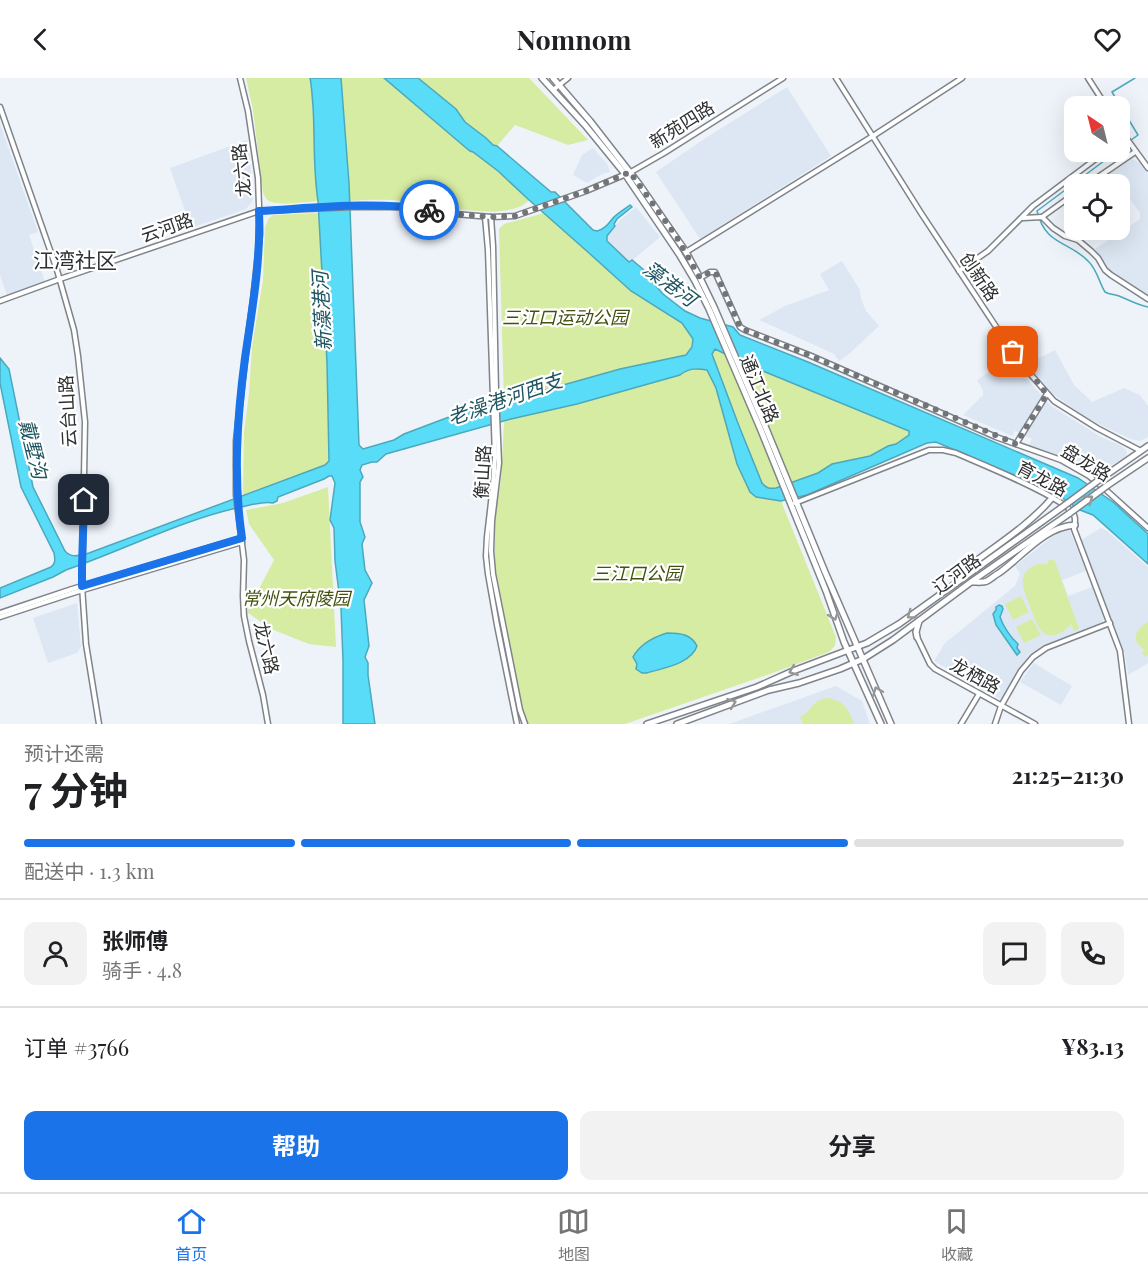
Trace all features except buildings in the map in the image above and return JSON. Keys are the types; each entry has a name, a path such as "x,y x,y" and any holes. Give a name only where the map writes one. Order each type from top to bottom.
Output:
{"main road":[{"name":"通江北路","path":"542,78 628,173 679,254 712,316 783,479"},
{"name":"通江北路","path":"553,78 655,206 686,252 737,360 783,479"},
{"path":"1141,451 1148,446"},
{"name":"辽河路","path":"848,650 867,643 899,624 1141,451"},
{"name":"辽河路","path":"854,663 903,633 971,582 1148,458"},
{"path":"783,479 891,724"},
{"path":"966,574 972,564 1028,523 1052,498"},
{"path":"793,502 848,650 881,724"},
{"path":"971,582 986,582 1055,529 1064,525 1075,525"},
{"path":"917,637 919,621"},
{"path":"903,633 910,632 917,637"},
{"path":"647,724 757,687 848,650"},
{"path":"677,724 769,690 799,683 854,663"}],"street":[{"name":"龙六路","path":"240,78 248,111 258,178 260,234 236,441 236,495 244,560 244,616 268,724"},
{"path":"553,90 568,78"},
{"name":"新苑四路","path":"628,173 783,78"},
{"name":"创新路","path":"836,78 1018,360 1054,401 1089,424 1141,451"},
{"path":"686,252 962,78"},
{"path":"1088,78 1100,96"},
{"name":"云台山路","path":"0,107 60,279 74,330 85,422 82,588 86,644 99,724"},
{"path":"1130,145 1148,168"},
{"path":"1103,174 1135,152"},
{"path":"959,271 988,251 1033,206 1092,162"},
{"path":"485,217 515,216 586,191 628,173"},
{"path":"1023,218 1040,217 1064,201"},
{"name":"云河路","path":"0,301 259,211 405,207 485,217"},
{"name":"衡山路","path":"485,217 495,404"},
{"name":"衡山路","path":"491,217 495,457 486,556 495,615 518,724"},
{"path":"1040,217 1065,236 1078,240 1091,250 1105,270 1148,299"},
{"name":"盘龙路","path":"700,278 710,272 715,272 740,327 745,330 1016,444 1062,460 1089,476 1148,528"},
{"path":"1016,444 1047,394"},
{"name":"衡山路","path":"495,425 499,463 492,521 493,574 520,710 525,724"},
{"name":"育龙路","path":"793,502 929,450 956,453 1030,485 1052,498 1074,515 1074,529 1120,651 1129,724"},
{"path":"0,615 242,540"},
{"path":"995,724 1001,706 1021,671 1033,657 1046,648 1110,623"},
{"name":"龙栖路","path":"917,637 930,664 935,669 1035,724"},
{"path":"961,724 979,694"}],"shaded area":[{"path":"787,87 831,156 700,239 656,172"},
{"path":"0,124 38,232 29,235 45,282 7,295 0,275"},
{"path":"247,140 253,200 246,209 191,228 170,168"},
{"path":"593,148 607,164 610,172 587,183 573,175 582,155"},
{"path":"1132,159 1140,163 1148,174 1148,295 1107,268 1095,249 1108,240 1130,240 1130,226 1140,219 1140,213 1130,199 1130,174 1111,173"},
{"path":"636,207 660,237 629,263 608,244 607,236 619,221"},
{"path":"842,261 860,290 866,311 879,326 839,361 834,354 759,320 785,306 829,290 820,274"},
{"path":"1055,350 1074,385 1092,402 1124,388 1140,395 1148,406 1148,437 1140,441 1131,439 1083,415 1053,394 1027,364"},
{"path":"1009,359 1051,406 1101,437 1122,446 1126,450 1125,457 1107,468 1090,474 1065,459 1029,445 1032,439 1015,431 1012,436 963,415 983,395 983,390 977,380"},
{"path":"1101,528 1148,567 1148,663 1128,675 1125,654 1081,540"},
{"path":"1069,529 1086,571 1062,580 1068,596 1092,587 1105,617 1102,622 1046,645 1031,655 1019,669 1002,700 934,661 945,643 1015,586 1020,574 1015,566 1057,533"},
{"path":"77,603 81,647 77,653 48,663 33,618"},
{"path":"1034,663 1072,686 1061,705 1020,682"},
{"path":"836,686 862,701 870,724 729,724"}],"green space":[{"path":"246,78 310,78 318,201 279,203 269,201 263,193 253,110"},
{"path":"341,78 384,78 465,147 498,171 529,200 519,207 504,211 468,210 395,200 349,201"},
{"path":"418,78 529,78 588,140 568,145 515,125 497,146 493,145 465,122 456,109"},
{"path":"319,213 327,362 329,461 325,465 243,495 244,432 252,347 263,280 265,227 273,215"},
{"name":"三江口运动公园","path":"544,213 631,291 682,323 693,339 692,347 686,355 620,369 504,402 499,229 504,224"},
{"path":"715,349 909,431 909,435 870,456 832,464 818,473 776,488 768,488 762,483 739,426 712,354"},
{"name":"三江口公园","path":"699,368 707,370 716,388 737,464 755,497 781,501 836,637 835,646 829,652 770,674 625,724 527,724 521,709 495,569 494,521 501,480 504,422 577,404"},
{"name":"常州天府陵园","path":"328,487 336,647 309,644 271,629 247,612 274,560 249,524 246,510 283,503"},
{"path":"1054,559 1079,629 1074,631 1071,624 1063,632 1049,635 1040,630 1035,620 1024,590 1023,579 1024,574 1034,565 1048,564 1048,561"},
{"path":"1021,596 1029,612 1013,620 1005,604"},
{"path":"1032,619 1041,635 1024,643 1016,627"},
{"path":"1148,622 1148,655 1145,657 1142,652 1145,650 1137,643 1136,635 1140,628"},
{"path":"828,698 845,706 854,724 803,724 800,717 818,701"}],"water":[{"path":"310,78 341,78 349,183 359,445 363,449 394,440 449,417 620,369 686,355 692,347 693,339 682,323 631,291 498,171 465,147 384,78 418,78 456,109 465,122 551,192 555,192 593,230 604,228 630,205 632,207 617,219 615,226 607,236 607,241 629,262 632,260 650,275 650,279 663,294 685,311 700,318 733,327 740,335 1078,478 1113,502 1148,534 1148,564 1093,515 1080,510 1052,491 936,442 927,443 807,495 781,501 756,497 750,492 737,464 716,388 707,370 696,369 577,404 511,419 386,454 377,462 362,465 360,470 363,477 360,482 360,522 365,537 362,544 365,570 372,583 364,600 369,646 365,657 368,663 375,724 343,724 341,608 335,561 334,528 330,520 335,483 332,476 278,497 273,503 241,507 175,527 0,598 0,588 51,567 55,559 21,487 0,383 0,358 9,369 33,487 65,551 70,555 89,553 325,465 329,461 327,362","holes":["715,349 909,431 909,435 870,456 832,464 818,473 776,488 768,488 762,483 712,354"]},
{"path":"999,605 1003,609 1000,617 1003,624 1018,644 1017,648 1020,652 1017,655 996,625 993,614"},
{"path":"667,633 681,634 692,639 697,646 694,652 683,661 668,667 647,673 636,669 637,664 633,657 639,648"}],"waterway":[{"path":"1131,140 1138,135 1112,92 1135,78"},
{"path":"1103,162 1037,211 1041,223 1052,237 1081,255 1092,265 1105,292 1148,307"}],"way so far":[{"path":"429,210 491,217 515,216 586,191 630,172 676,236 700,278 710,272 715,272 740,327 1016,444 1047,394 1013,352"}],"district":[{"name":"江湾社区","path":"75,261"}],"route":[{"path":"84,500 82,586 242,538 237,512 236,441 254,300 260,234 259,211 360,206 429,210"}],"water label":[{"name":"藻港河","path":"670,284"},
{"name":"新藻港河","path":"322,311"},
{"name":"老澡港河西支","path":"505,399"},
{"name":"戴墅沟","path":"33,449"}]}
